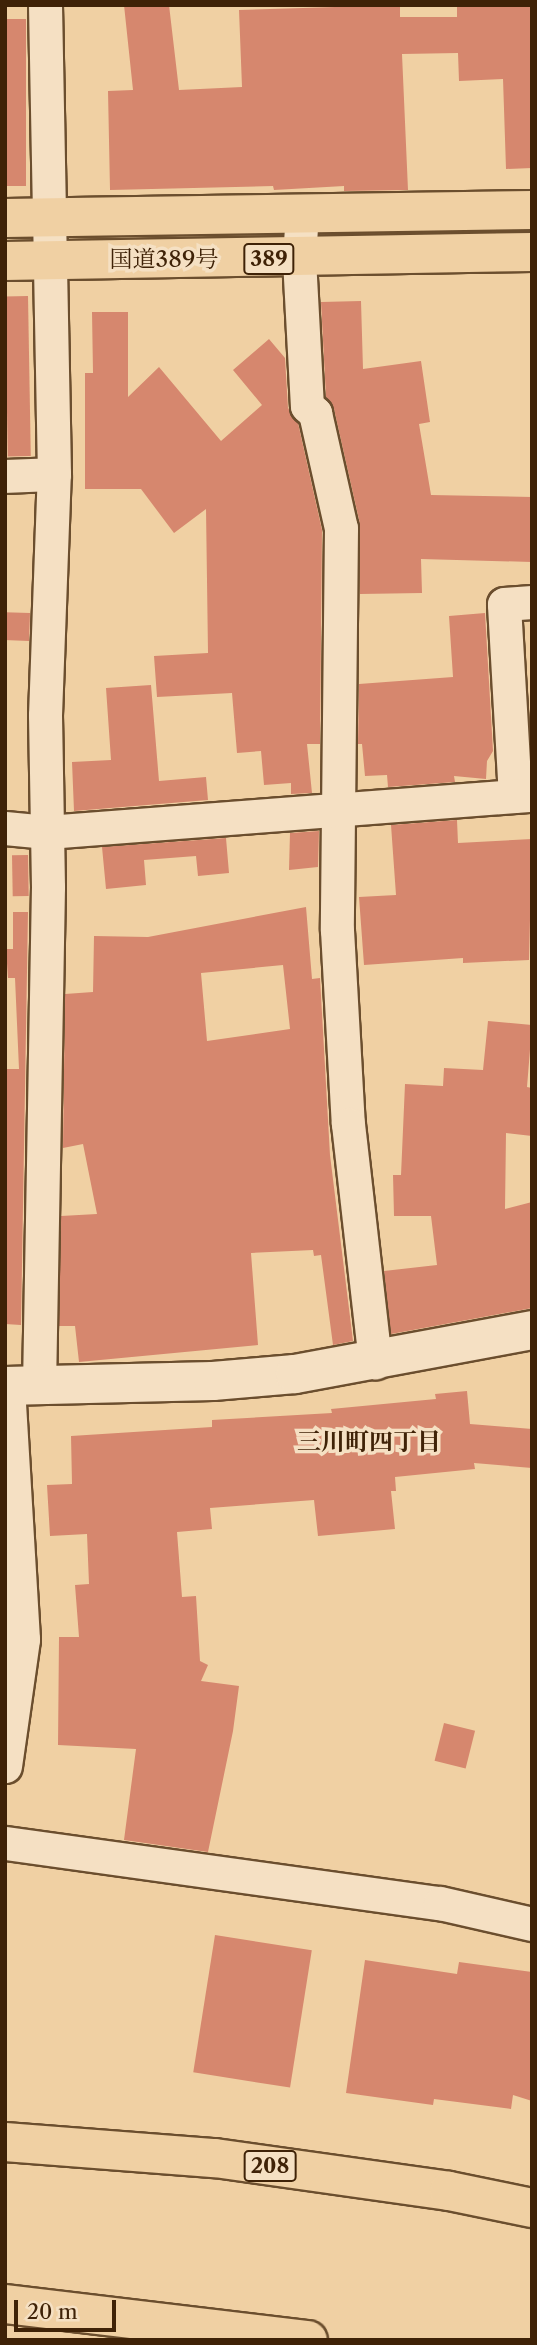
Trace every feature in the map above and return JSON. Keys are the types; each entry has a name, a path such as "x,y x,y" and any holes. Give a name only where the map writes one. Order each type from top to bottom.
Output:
{"highway":[{"name":"国道389号","path":"5,218 532,210"},
{"name":"国道389号","path":"5,261 299,259 532,252"},
{"name":"208","path":"5,2142 215,2158 449,2191 532,2208"},
{"path":"5,2304 308,2340"}],"street":[{"path":"5,1766 23,1639 18,1386 47,832 45,715 54,474 52,217 45,5"},
{"path":"302,212 299,259 307,406 315,413 341,528 337,930 348,1124 375,1362"},
{"path":"5,476 54,474"},
{"path":"5,828 47,832 339,807 523,796 504,604 532,601"},
{"path":"18,1386 213,1381 375,1362 532,1330"},
{"path":"5,1843 440,1903 532,1924"}],"building":[{"path":"124,5 169,5 179,90 242,87 239,10 400,5 400,17 457,17 457,6 532,5 532,168 506,169 503,79 459,81 458,53 402,54 408,190 344,191 344,186 274,190 273,186 110,190 108,91 133,90"},
{"path":"5,19 26,19 26,186 5,186"},
{"path":"5,296 28,296 31,456 8,456"},
{"path":"361,301 363,369 421,361 430,422 419,424 431,495 532,497 532,562 421,559 422,593 360,594 360,524 334,409 326,397 321,302"},
{"path":"92,312 128,312 128,397 159,367 221,441 262,405 233,370 269,339 285,358 288,408 298,423 322,530 320,744 307,744 312,793 291,794 291,783 264,785 261,751 237,753 232,693 157,697 154,656 208,653 206,509 174,533 141,489 85,489 85,373 93,373"},
{"path":"5,612 30,613 29,641 5,640"},
{"path":"485,613 493,751 487,761 486,779 454,776 455,782 388,787 387,775 365,776 362,744 358,744 359,684 453,677 449,616"},
{"path":"151,685 159,781 206,777 208,800 74,811 72,762 111,760 106,688"},
{"path":"457,820 458,843 532,839 529,960 463,963 463,958 364,965 359,897 396,895 391,825"},
{"path":"319,831 318,867 289,870 290,833"},
{"path":"226,838 229,873 198,876 196,856 144,860 146,885 106,889 102,847"},
{"path":"12,855 28,855 29,896 13,896"},
{"path":"306,907 312,979 320,978 330,1155 353,1341 333,1345 321,1255 314,1256 313,1250 251,1253 258,1345 79,1362 75,1326 59,1326 61,1216 97,1214 83,1144 63,1148 65,994 93,992 94,936 148,937","holes":["283,965 290,1029 207,1041 201,973"]},
{"path":"13,912 28,912 21,1325 5,1324 5,1069 19,1069 15,978 8,978 6,949 13,949"},
{"path":"488,1021 532,1025 527,1087 532,1088 532,1136 506,1133 505,1209 532,1202 532,1308 391,1334 384,1271 437,1265 431,1216 394,1216 393,1175 401,1175 405,1084 443,1086 444,1068 483,1070"},
{"path":"467,1391 470,1424 532,1429 532,1468 474,1463 475,1469 395,1477 396,1491 391,1491 395,1529 318,1536 314,1500 210,1508 212,1529 177,1532 182,1597 196,1596 200,1661 208,1665 201,1681 239,1686 233,1731 208,1852 124,1840 136,1749 58,1745 59,1637 79,1637 75,1585 89,1584 87,1534 50,1536 47,1485 72,1484 71,1436 212,1427 212,1420 332,1413 331,1409 436,1399 435,1394"},
{"path":"444,1723 475,1731 466,1769 435,1761"},
{"path":"215,1935 312,1950 290,2088 193,2072"},
{"path":"365,1960 457,1974 459,1962 532,1972 532,2101 513,2095 511,2109 434,2099 433,2105 346,2093"}],"district":[{"name":"三川町四丁目","path":"369,1442"}]}
